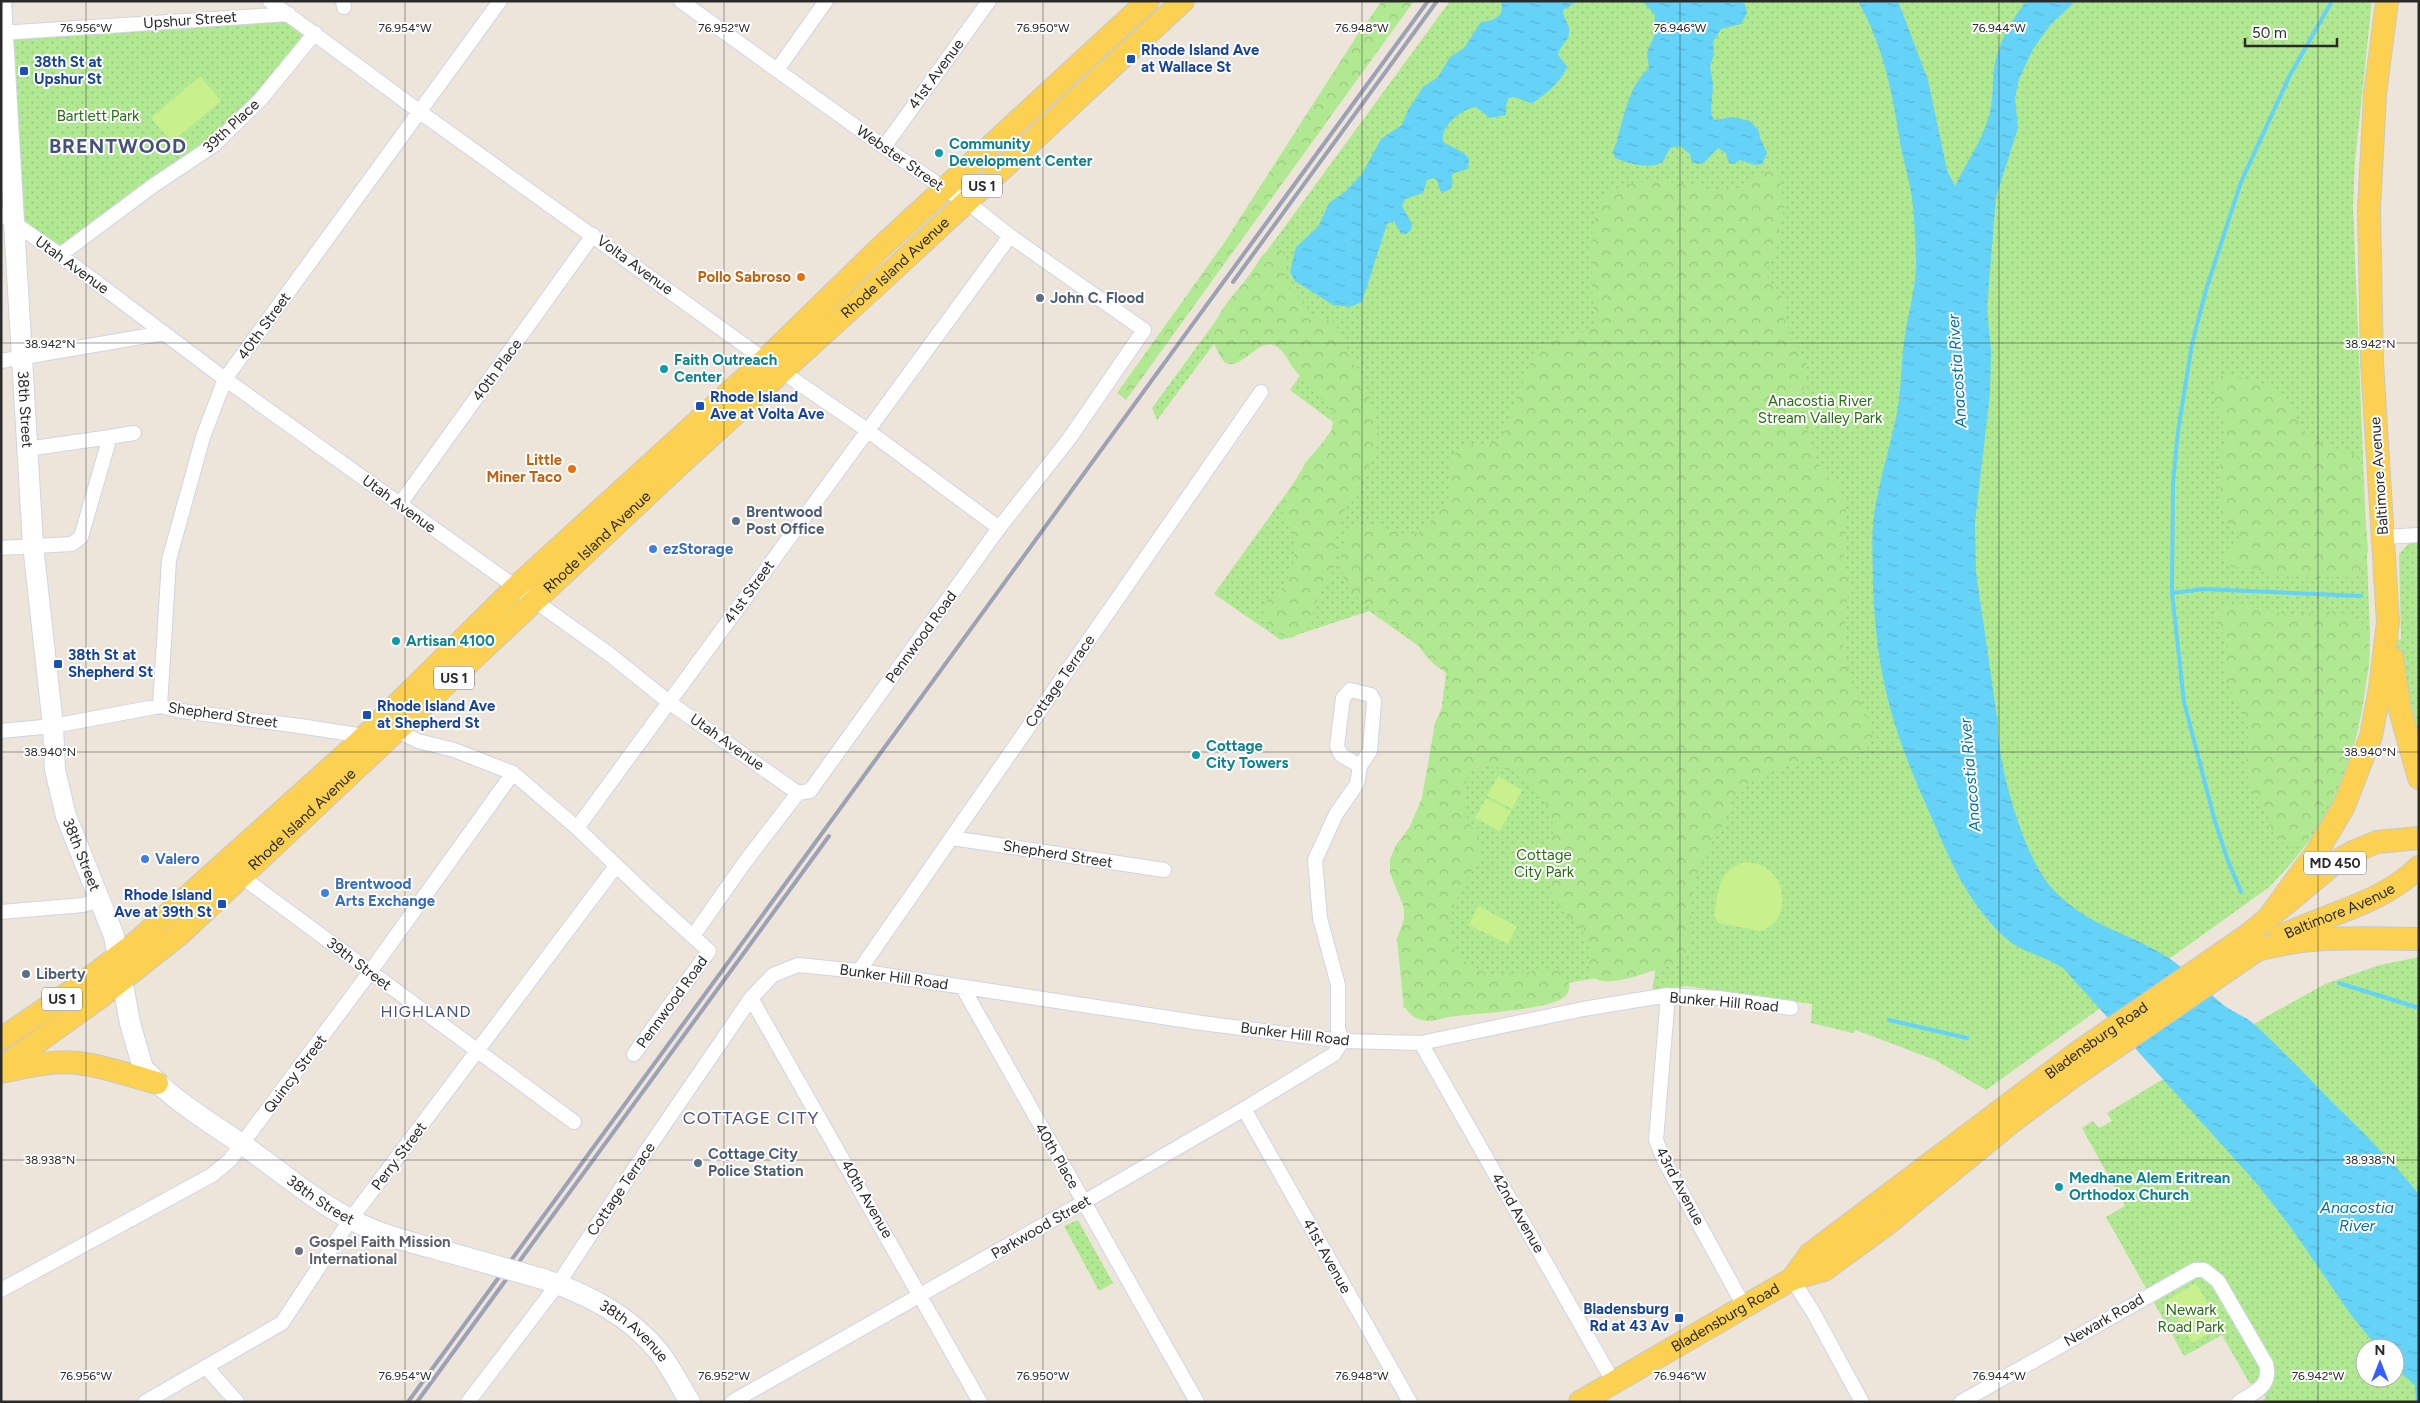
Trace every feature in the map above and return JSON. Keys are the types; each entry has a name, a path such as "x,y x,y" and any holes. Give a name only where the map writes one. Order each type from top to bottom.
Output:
{"main road":[{"name":"38th Street","path":"1,1 7,219 22,357 33,546 53,726 55,770 66,816 114,936 122,981 117,1001 126,1050 132,1060 150,1076 296,1185 350,1220 380,1232 550,1282"},
{"name":"Rhode Island Avenue","path":"1,1068 122,981 181,933 242,877 534,602 774,365 879,249 946,190 1148,1"},
{"name":"Baltimore Avenue","path":"2266,921 2326,838 2344,806 2371,736 2378,702 2388,622 2372,362 2369,209 2375,95 2387,1"},
{"name":"Rhode Island Avenue","path":"1,1039 82,984 146,934 364,736 515,588 966,201 1171,4"},
{"path":"2388,622 2400,710 2419,778"},
{"name":"Bladensburg Road","path":"1580,1402 1792,1279 1824,1270 1868,1239 2105,1045 2231,958 2266,921 2328,868 2355,851 2388,840 2419,838"},
{"name":"Baltimore Avenue","path":"2257,950 2299,928 2377,897 2400,883 2419,866"},
{"name":"Bladensburg Road","path":"2231,958 2285,943 2325,938 2419,939"},
{"path":"1,1072 42,1064 77,1063 150,1076"},
{"name":"38th Avenue","path":"550,1282 618,1313 660,1353 690,1402"}],"street":[{"name":"Volta Avenue","path":"270,1 420,112 867,430 999,528"},
{"name":"40th Street","path":"160,706 169,560 203,438 225,379 500,1"},
{"name":"Webster Street","path":"681,1 884,147 946,190 966,201 1010,236 1144,330"},
{"path":"777,70 826,1"},
{"name":"41st Avenue","path":"884,147 989,1"},
{"name":"Upshur Street","path":"2,33 288,14"},
{"name":"39th Place","path":"60,255 219,140 260,100 315,33"},
{"name":"Utah Avenue","path":"7,219 60,255 225,379 609,654 670,703 798,793"},
{"name":"40th Place","path":"400,504 593,235"},
{"name":"41st Street","path":"577,828 1010,236"},
{"name":"Pennwood Road","path":"634,1054 709,951 693,936 745,862 798,793 810,791 999,528 1069,439 1144,330"},
{"path":"1,361 164,333"},
{"name":"Cottage Terrace","path":"859,971 1261,392"},
{"path":"27,449 134,433"},
{"path":"1,548 72,544 81,537 110,437"},
{"path":"2383,537 2419,535"},
{"path":"1342,1041 1338,1028 1338,985 1320,918 1315,860 1336,814 1357,784 1360,766 1370,751 1374,701 1371,695 1350,690 1343,698 1337,746 1341,756 1360,766"},
{"name":"Shepherd Street","path":"53,726 160,706 181,711 364,736"},
{"path":"1,731 53,726"},
{"path":"396,730 418,741 454,750 513,773 577,828 693,936"},
{"name":"Quincy Street","path":"1,1290 212,1175 242,1144 370,972 513,773"},
{"name":"Shepherd Street","path":"952,838 1164,870"},
{"name":"Perry Street","path":"145,1402 282,1323 350,1220 478,1053 616,866"},
{"name":"39th Street","path":"242,877 574,1122"},
{"path":"1,912 83,906 99,900"},
{"name":"Bunker Hill Road","path":"773,975 798,965 859,971 963,988 1342,1041 1421,1043 1583,1009 1668,995 1718,998 1791,1008"},
{"name":"Cottage Terrace","path":"468,1402 550,1282 636,1166 751,998 773,975"},
{"name":"40th Place","path":"963,988 1197,1402"},
{"name":"43rd Avenue","path":"1668,995 1656,1140 1664,1160 1745,1308"},
{"name":"40th Avenue","path":"751,998 980,1402"},
{"name":"Parkwood Street","path":"732,1402 1244,1109 1334,1054 1342,1041"},
{"name":"42nd Avenue","path":"1421,1043 1614,1383"},
{"name":"41st Avenue","path":"1244,1109 1410,1402"},
{"name":"Newark Road","path":"1961,1402 2195,1270 2204,1270 2218,1281 2266,1364 2268,1378 2259,1390 2239,1402"},
{"path":"1792,1279 1813,1312 1862,1402"},
{"path":"206,1367 237,1402"}],"green space":[{"path":"1382,1 1414,1 1126,400 1117,393 1224,243 1356,37"},
{"name":"Anacostia River Stream Valley Park","path":"1450,1 2372,1 2355,161 2353,205 2370,635 2362,707 2355,741 2345,772 2332,803 2315,832 2294,860 2268,888 1986,1090 1935,1060 1856,1030 1853,1033 1811,1023 1812,1004 1686,986 1652,992 1656,965 1621,974 1448,1003 1403,1008 1447,666 1369,611 1281,640 1214,594 1336,424 1290,390 1316,352 1246,301 1157,420 1152,408"},
{"name":"Bartlett Park","path":"289,14 315,33 230,131 60,255 13,223 3,33"},
{"path":"200,76 221,101 172,142 151,118"},
{"name":"Cottage City Park","path":"1768,170 1774,171 1778,175 1785,204 1779,228 1780,241 1768,265 1767,276 1770,283 1784,299 1785,322 1807,366 1805,385 1799,403 1801,419 1808,432 1818,463 1824,473 1839,488 1845,500 1847,516 1844,557 1849,583 1843,649 1850,678 1873,735 1868,746 1855,759 1843,761 1815,759 1783,766 1741,788 1732,799 1728,816 1705,854 1697,874 1692,896 1688,951 1682,959 1673,964 1634,977 1612,981 1603,981 1592,976 1589,968 1590,948 1587,938 1555,899 1544,866 1545,855 1553,834 1553,828 1550,814 1544,801 1536,789 1514,772 1486,767 1472,770 1464,790 1464,798 1468,820 1480,843 1481,850 1454,904 1450,922 1454,949 1461,959 1485,973 1496,975 1549,970 1558,971 1568,980 1569,989 1566,995 1556,1001 1529,1008 1455,1016 1430,1021 1418,1019 1409,1012 1403,999 1397,939 1404,919 1404,908 1390,873 1390,859 1396,845 1409,828 1422,798 1435,723 1441,710 1448,703 1452,678 1429,659 1406,632 1350,590 1345,583 1341,565 1341,555 1346,538 1359,526 1367,524 1409,534 1418,533 1427,528 1434,516 1448,504 1450,468 1454,456 1463,447 1492,443 1498,440 1504,433 1530,363 1557,338 1585,332 1591,328 1595,318 1592,289 1593,232 1596,216 1602,203 1611,192 1625,186 1643,182 1667,182 1730,190 1743,187"},
{"path":"1273,248 1280,249 1285,253 1284,280 1311,313 1335,323 1369,396 1379,436 1364,478 1347,504 1336,537 1334,567 1330,577 1322,588 1307,629 1292,638 1278,634 1265,620 1263,613 1264,605 1270,597 1281,591 1288,581 1294,558 1294,534 1283,519 1282,504 1306,462 1331,433 1334,415 1296,372 1284,353 1276,346 1266,345 1239,362 1227,364 1222,359 1211,339 1212,330 1220,313 1250,275 1262,256"},
{"path":"2227,374 2273,387 2282,393 2305,432 2331,447 2353,454 2359,460 2362,470 2368,551 2361,573 2351,578 2332,576 2316,579 2287,574 2274,575 2226,565 2223,559 2227,553 2238,545 2241,537 2226,521 2221,511 2220,459 2227,434 2215,401 2214,384 2217,378"},
{"path":"2419,541 2419,767 2393,641 2401,639 2399,554 2409,543"},
{"path":"2226,604 2243,605 2290,614 2345,613 2360,621 2366,629 2369,639 2369,664 2355,739 2330,795 2303,845 2290,848 2276,836 2271,830 2266,810 2250,784 2247,773 2248,728 2225,676 2223,660 2229,644 2216,620 2220,610"},
{"path":"1498,776 1522,790 1512,809 1487,796"},
{"path":"1486,798 1511,811 1500,831 1475,818"},
{"path":"1744,862 1761,865 1772,872 1781,890 1781,911 1777,920 1770,927 1760,931 1719,923 1714,915 1719,890 1724,877 1735,866"},
{"path":"1478,906 1517,926 1508,944 1469,925"},
{"name":"Newark Road Park","path":"2419,957 2419,1402 2260,1402 2266,1398 2255,1382 2250,1384 2222,1335 2184,1356 2106,1217 2125,1206 2082,1128 2093,1121 2099,1128 2112,1121 2107,1113 2264,1018 2325,984 2380,965"},
{"path":"1078,1220 1113,1283 1099,1291 1064,1226"},
{"name":"Newark Road Park","path":"2196,1283 2221,1327 2192,1343 2167,1300"}],"water":[{"path":"1501,1 1578,1 1563,10 1569,33 1558,55 1567,66 1558,82 1542,97 1532,103 1514,97 1509,99 1506,104 1506,115 1490,118 1476,107 1464,111 1448,124 1443,136 1443,142 1464,153 1469,159 1468,169 1452,175 1452,186 1448,191 1440,191 1437,180 1433,178 1427,180 1423,193 1405,199 1402,206 1412,224 1411,230 1406,234 1401,234 1394,221 1387,224 1362,302 1350,307 1333,305 1295,281 1290,272 1296,247 1318,227 1329,203 1346,191 1362,174 1381,139 1402,125 1408,110 1423,87 1438,77 1450,57 1464,48 1481,22 1494,19 1500,15"},
{"path":"1642,1 1741,1 1745,4 1747,13 1741,24 1721,29 1713,42 1714,55 1710,66 1713,84 1711,113 1714,120 1733,117 1750,121 1759,131 1767,153 1762,164 1755,165 1740,160 1734,164 1729,163 1726,153 1718,148 1704,163 1697,164 1691,161 1690,154 1680,146 1671,148 1663,161 1653,165 1633,164 1615,158 1613,152 1625,110 1637,82 1649,68 1647,52 1656,32 1654,25 1655,15"},
{"name":"Anacostia River","path":"1858,1 1898,1 1928,80 1947,170 1955,186 1986,125 1992,103 1994,69 1997,55 2016,15 2026,1 2076,1 2051,24 2033,49 2019,79 2015,98 2018,128 1996,197 1987,308 1991,350 1990,393 1975,523 1976,572 2002,762 2007,785 2022,833 2031,854 2051,887 2065,901 2095,921 2144,944 2176,963 2225,1006 2253,1023 2375,1145 2419,1194 2419,1402 2416,1402 2415,1385 2405,1376 2405,1338 2370,1338 2351,1315 2292,1229 2258,1185 2064,969 2008,940 1981,911 1951,861 1914,778 1895,724 1882,672 1875,616 1872,550 1874,515 1897,413 1904,339 1915,279 1914,214 1911,190 1885,67 1874,33"}],"waterway":[{"path":"2241,892 2228,861 2214,818 2184,702 2172,593 2173,483 2178,431 2192,344 2206,290 2241,182 2290,75 2332,1"},
{"path":"2172,593 2204,589 2361,596"},
{"path":"2339,983 2419,1008"},
{"path":"1889,1020 1967,1038"}],"railway":[{"path":"408,1402 1428,1"},
{"path":"1233,282 1437,1"},
{"path":"417,1402 829,836"}],"place":[{"name":"Rhode Island Ave at Wallace St","path":"1131,59"},
{"name":"38th St at Upshur St","path":"24,71"},
{"name":"Community Development Center","path":"939,153"},
{"name":"Pollo Sabroso","path":"801,277"},
{"name":"John C. Flood","path":"1040,298"},
{"name":"Faith Outreach Center","path":"664,369"},
{"name":"Rhode Island Ave at Volta Ave","path":"700,406"},
{"name":"Little Miner Taco","path":"572,469"},
{"name":"Brentwood Post Office","path":"736,521"},
{"name":"ezStorage","path":"653,549"},
{"name":"Artisan 4100","path":"396,641"},
{"name":"38th St at Shepherd St","path":"58,664"},
{"name":"Rhode Island Ave at Shepherd St","path":"367,715"},
{"name":"Cottage City Towers","path":"1196,755"},
{"name":"Valero","path":"145,859"},
{"name":"Brentwood Arts Exchange","path":"325,893"},
{"name":"Rhode Island Ave at 39th St","path":"222,904"},
{"name":"Liberty","path":"26,974"},
{"name":"Cottage City Police Station","path":"698,1163"},
{"name":"Medhane Alem Eritrean Orthodox Church","path":"2059,1187"},
{"name":"Gospel Faith Mission International","path":"299,1251"},
{"name":"Bladensburg Rd at 43 Av","path":"1679,1318"}],"district":[{"name":"BRENTWOOD","path":"118,146"},
{"name":"HIGHLAND","path":"426,1011"},
{"name":"COTTAGE CITY","path":"751,1118"}]}
